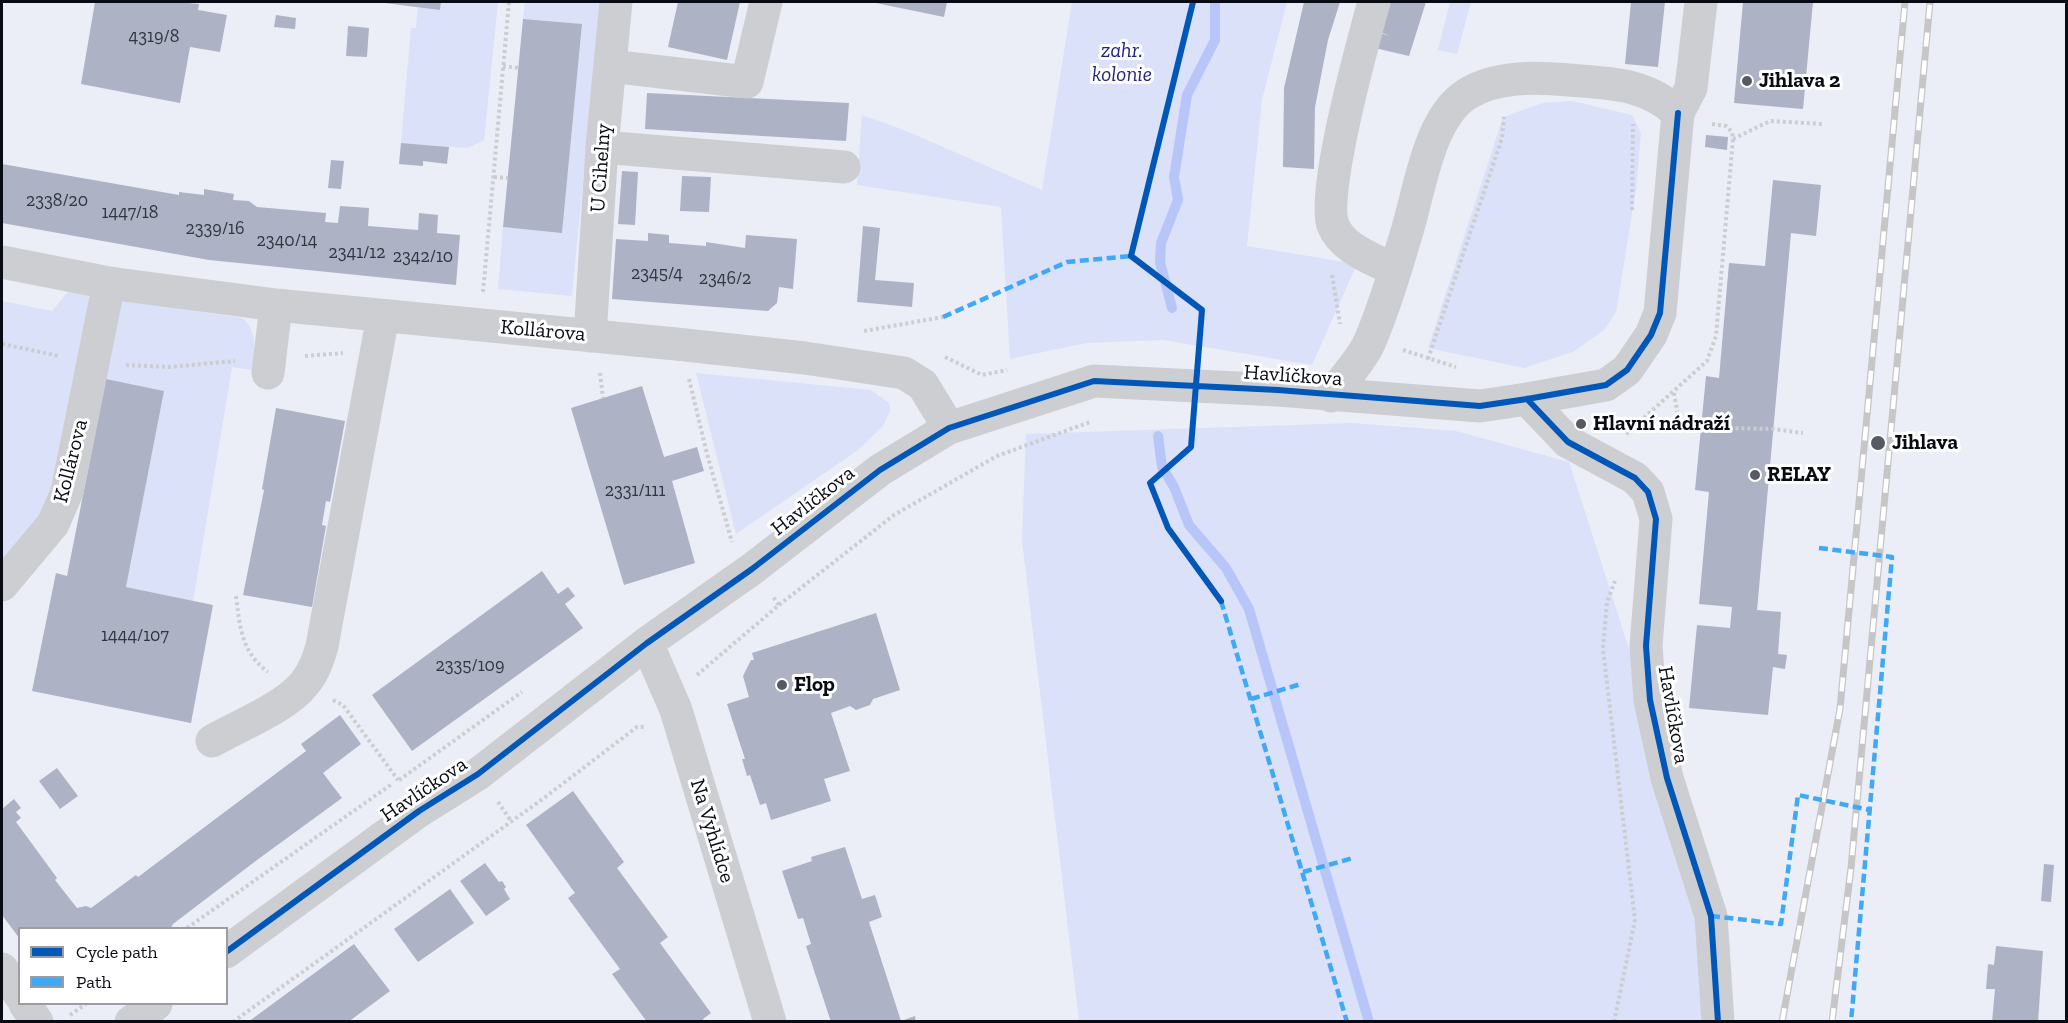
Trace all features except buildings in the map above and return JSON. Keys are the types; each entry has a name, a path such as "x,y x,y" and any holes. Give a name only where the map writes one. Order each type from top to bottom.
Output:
{"street":[{"name":"U Cihelny","path":"590,336 602,147 616,2"},
{"path":"610,66 747,82 766,2"},
{"path":"1374,2 1348,103 1330,207 1333,226 1345,241 1394,270"},
{"name":"Havlíčkova","path":"228,951 419,811 478,774 647,642 752,569 880,470 949,428 1094,381 1278,390 1480,406 1606,385 1627,370 1644,345 1660,313 1679,117 1691,88 1701,2"},
{"name":"Havlíčkova","path":"1331,396 1370,343 1426,160 1444,118 1465,95 1486,85 1513,79 1559,79 1623,84 1662,98 1679,117"},
{"path":"602,147 844,167"},
{"name":"Kollárova","path":"2,262 109,283 276,305 805,358 904,373 923,385 949,428"},
{"name":"Kollárova","path":"2,585 53,524 67,492 109,283"},
{"path":"269,365 276,305"},
{"path":"212,741 278,704 303,686 314,670 322,646 383,316"},
{"name":"Havlíčkova","path":"1527,399 1568,442 1635,478 1648,492 1656,519 1646,646 1650,700 1667,778 1711,916 1718,1022"},
{"name":"Na Vyhlídce","path":"647,642 670,698 770,1022"},
{"path":"2,969 18,992"},
{"path":"26,1005 38,1022"},
{"path":"131,1022 155,1005"}],"path":[{"path":"482,326 509,2"},
{"path":"503,66 519,68"},
{"path":"1608,464 1617,441 1707,361 1716,336 1732,132 1726,126 1679,117 1632,115 1632,216"},
{"path":"1428,359 1502,138 1503,117"},
{"path":"1733,139 1770,121 1823,124"},
{"path":"494,177 508,178"},
{"path":"1345,241 1335,256 1331,280 1343,336 1395,348 1461,369"},
{"path":"854,332 943,317"},
{"path":"2,344 93,364 169,367 269,365 344,353 362,347 378,350"},
{"path":"590,372 602,374 603,398"},
{"path":"679,378 690,379 707,454 733,544 779,605"},
{"path":"1674,392 1680,427 1773,429 1803,433"},
{"path":"233,1022 544,798 637,727 779,605 903,510 997,456 1094,420"},
{"path":"1614,1022 1635,920 1603,649 1607,602 1619,570"},
{"path":"188,927 531,687"},
{"path":"637,727 647,727 653,734"},
{"path":"366,737 398,780"},
{"path":"63,1021 85,1005"}],"green space":[{"path":"441,2 498,2 484,140 468,148 401,143 411,28 416,28 418,7 440,10"},
{"path":"525,2 600,2 572,296 498,289 503,227 562,232 582,25 523,19"},
{"name":"zahr. kolonie","path":"1072,2 1287,2 1262,100 1247,246 1357,264 1312,365 1163,340 1086,343 1010,359 1001,207 857,185 862,115 904,130 1042,190"},
{"path":"1450,2 1471,2 1457,54 1438,50"},
{"path":"1572,101 1632,115 1641,133 1636,189 1616,312 1604,330 1573,352 1524,368 1428,348 1503,117 1543,103"},
{"path":"71,288 84,292 90,298 54,499 2,575 2,301 52,311"},
{"path":"126,300 242,318 253,335 252,370 232,367 193,601 126,587 164,391 106,379 114,305"},
{"path":"696,373 871,390 889,403 890,411 883,426 858,450 736,534"},
{"path":"1352,423 1456,431 1569,462 1630,652 1662,807 1694,877 1707,1021 1079,1021 1022,540 1026,434"}],"waterway":[{"path":"1172,308 1160,262 1161,243 1178,200 1174,177 1187,95 1215,40 1215,2"},
{"path":"1158,436 1162,467 1174,487 1189,525 1226,568 1249,609 1369,1022"}],"railway":[{"path":"1782,1022 1840,709 1905,2"},
{"path":"1832,1022 1851,868 1930,2"}],"marked path":[{"path":"943,317 1067,262 1131,256"},
{"path":"1819,548 1892,557 1851,1022"},
{"path":"1221,601 1347,1022"},
{"path":"1251,699 1301,684"},
{"path":"1711,916 1781,924 1798,795 1870,810"},
{"path":"1303,872 1353,858"}],"cycle path":[{"path":"1193,2 1131,256 1202,310 1191,447 1150,483 1168,528 1221,601"},
{"path":"228,951 419,811 478,774 647,643 752,569 880,470 949,428 1094,381 1278,390 1480,406 1606,385 1627,370 1651,335 1660,313 1678,113"},
{"path":"1527,399 1568,442 1635,478 1648,492 1656,519 1646,646 1650,700 1667,778 1711,916 1718,1022"}],"place":[{"name":"Jihlava 2","path":"1747,81"},
{"name":"Hlavní nádraží","path":"1581,424"},
{"name":"Jihlava","path":"1878,443"},
{"name":"RELAY","path":"1755,475"},
{"name":"Flop","path":"782,685"}]}
